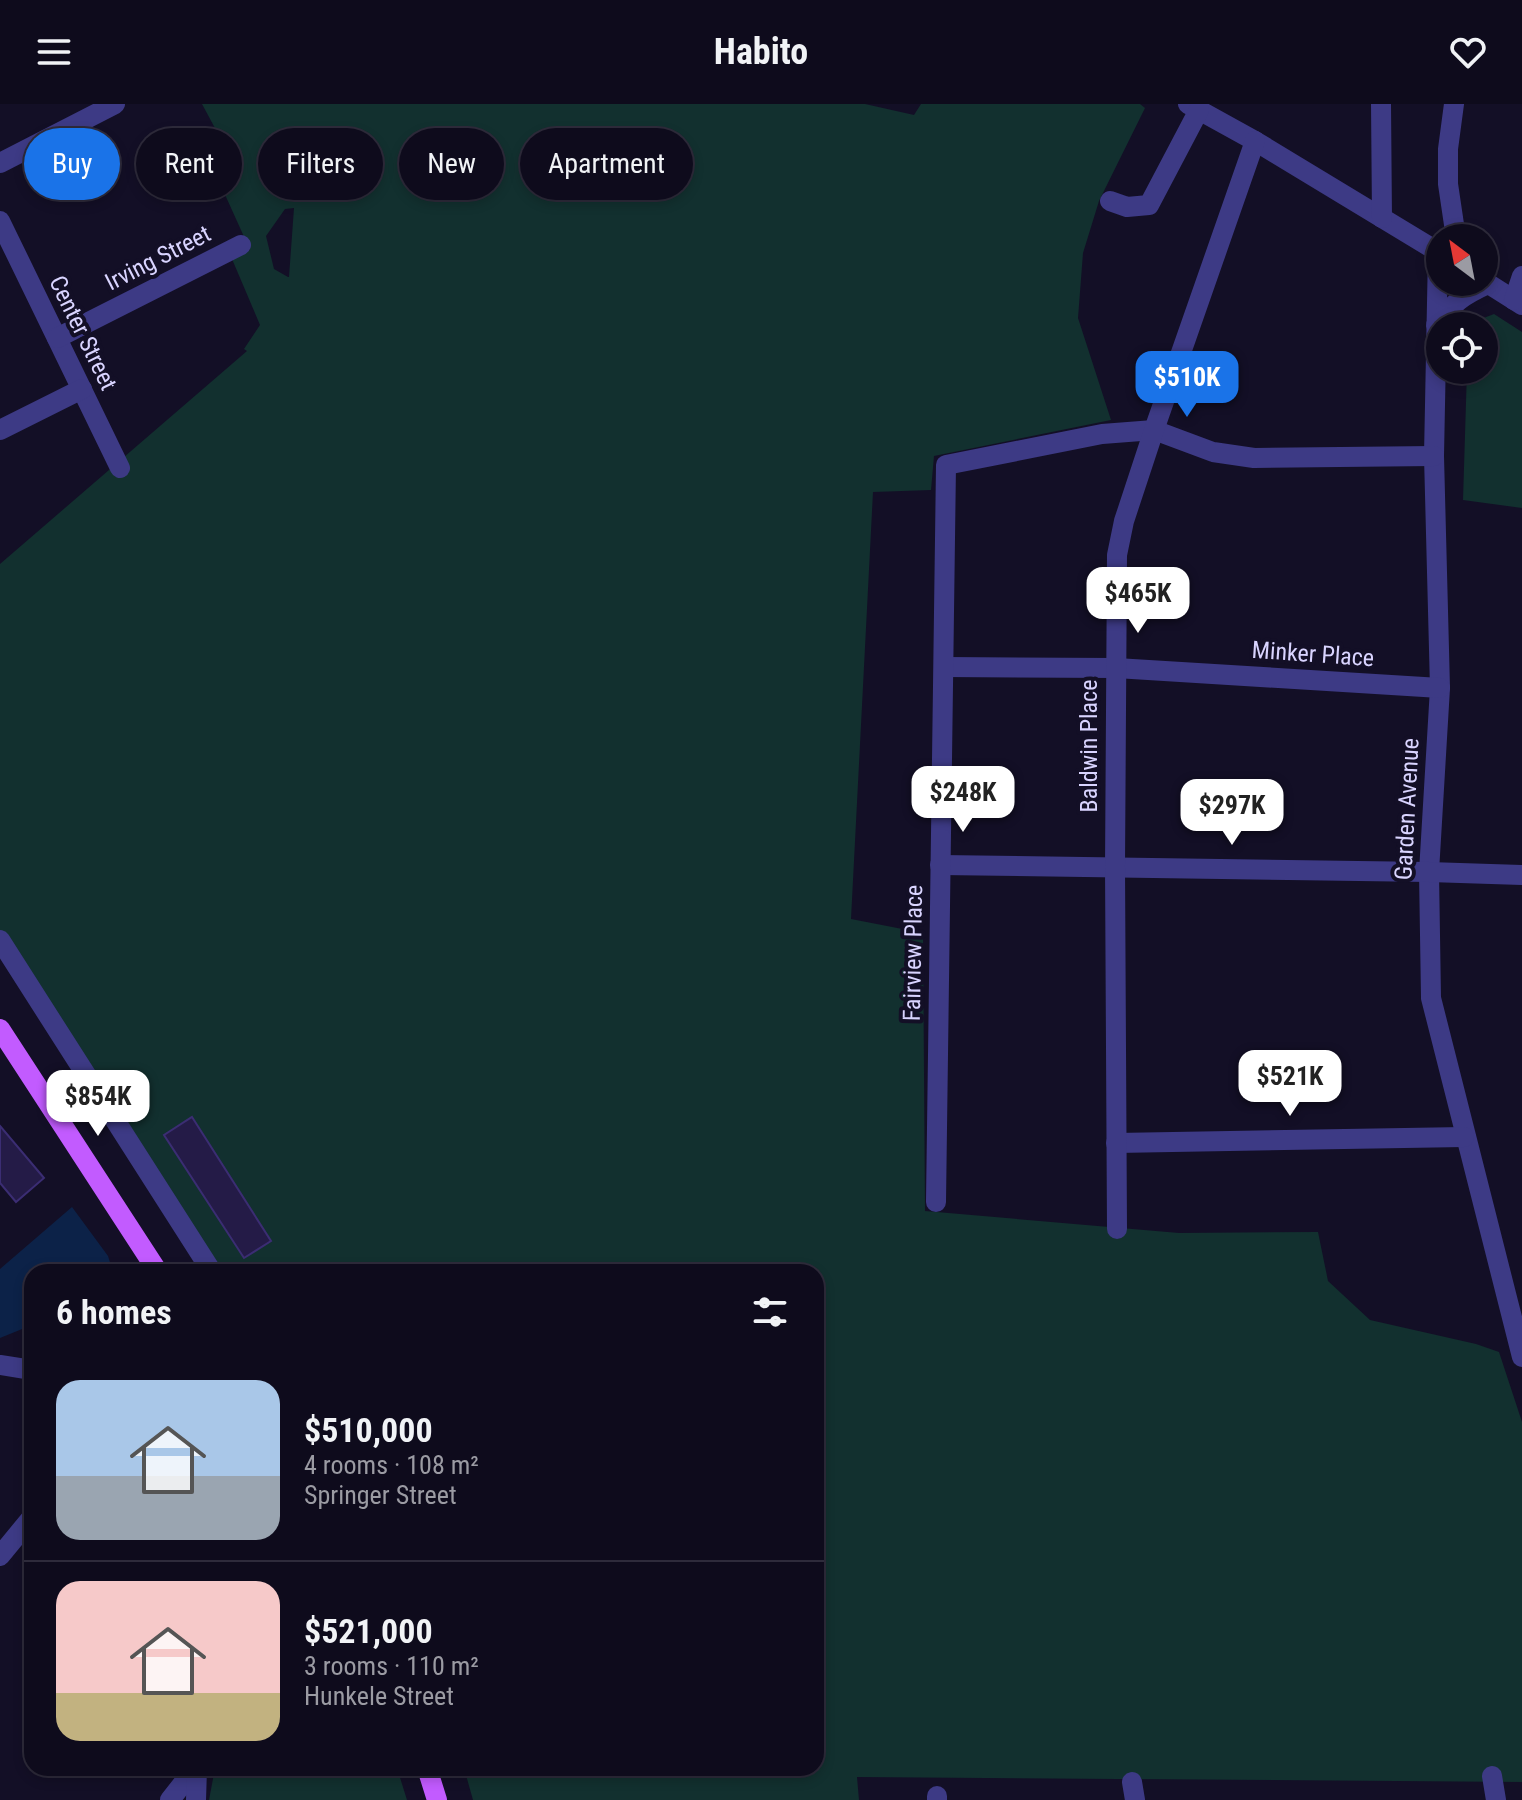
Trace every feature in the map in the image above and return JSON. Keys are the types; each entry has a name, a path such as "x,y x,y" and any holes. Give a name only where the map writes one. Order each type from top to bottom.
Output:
{"main road":[{"path":"0,1029 153,1264"},
{"path":"430,1776 437,1800"}],"street":[{"path":"0,163 115,104"},
{"path":"1381,104 1382,218"},
{"path":"1454,104 1448,149 1448,184 1454,224"},
{"path":"1110,201 1127,207 1149,205 1193,107 1426,244"},
{"name":"Baldwin Place","path":"1117,1229 1117,555 1120,536 1154,430 1255,141"},
{"name":"Center Street","path":"0,221 120,468"},
{"name":"Irving Street","path":"57,338 241,245"},
{"path":"1498,290 1518,303 1522,276"},
{"path":"1446,312 1462,296"},
{"name":"Garden Avenue","path":"1435,384 1440,688 1429,872 1431,998 1522,1357"},
{"path":"0,430 82,389"},
{"path":"1154,430 1213,452 1254,458 1434,456"},
{"name":"Fairview Place","path":"936,1202 946,465 1102,434 1154,430"},
{"name":"Minker Place","path":"944,667 1116,668 1440,688"},
{"path":"940,865 1522,875"},
{"path":"0,940 207,1264"},
{"path":"1116,1143 1464,1137"},
{"path":"0,1365 24,1369"},
{"path":"0,1556 24,1527"},
{"path":"170,1800 190,1776"},
{"path":"196,1776 196,1800"},
{"path":"1492,1776 1496,1800"}],"green space":[{"path":"202,104 865,104 914,115 921,104 1140,104 1145,108 1099,201 1083,253 1078,318 1111,420 934,456 931,490 873,492 851,919 923,933 925,1211 1179,1233 1318,1232 1328,1281 1370,1320 1499,1352 1522,1422 1522,1782 857,1777 859,1800 473,1800 466,1776 824,1776 824,1264 200,1264 0,956 0,564 247,351 244,349 260,325 232,259 250,250 227,200 242,200 242,128 215,128","holes":["294,208 289,277 274,269 266,236 285,209"]},
{"path":"1498,317 1522,332 1522,508 1463,500 1467,384 1498,384"},
{"path":"214,1776 400,1776 407,1800 209,1800"}],"water":[{"path":"72,1207 108,1256 110,1264 24,1264 24,1328 0,1338 0,1269"}],"building":[{"path":"192,1117 271,1241 244,1258 164,1135"},
{"path":"0,1126 44,1178 16,1202 0,1183"}]}
